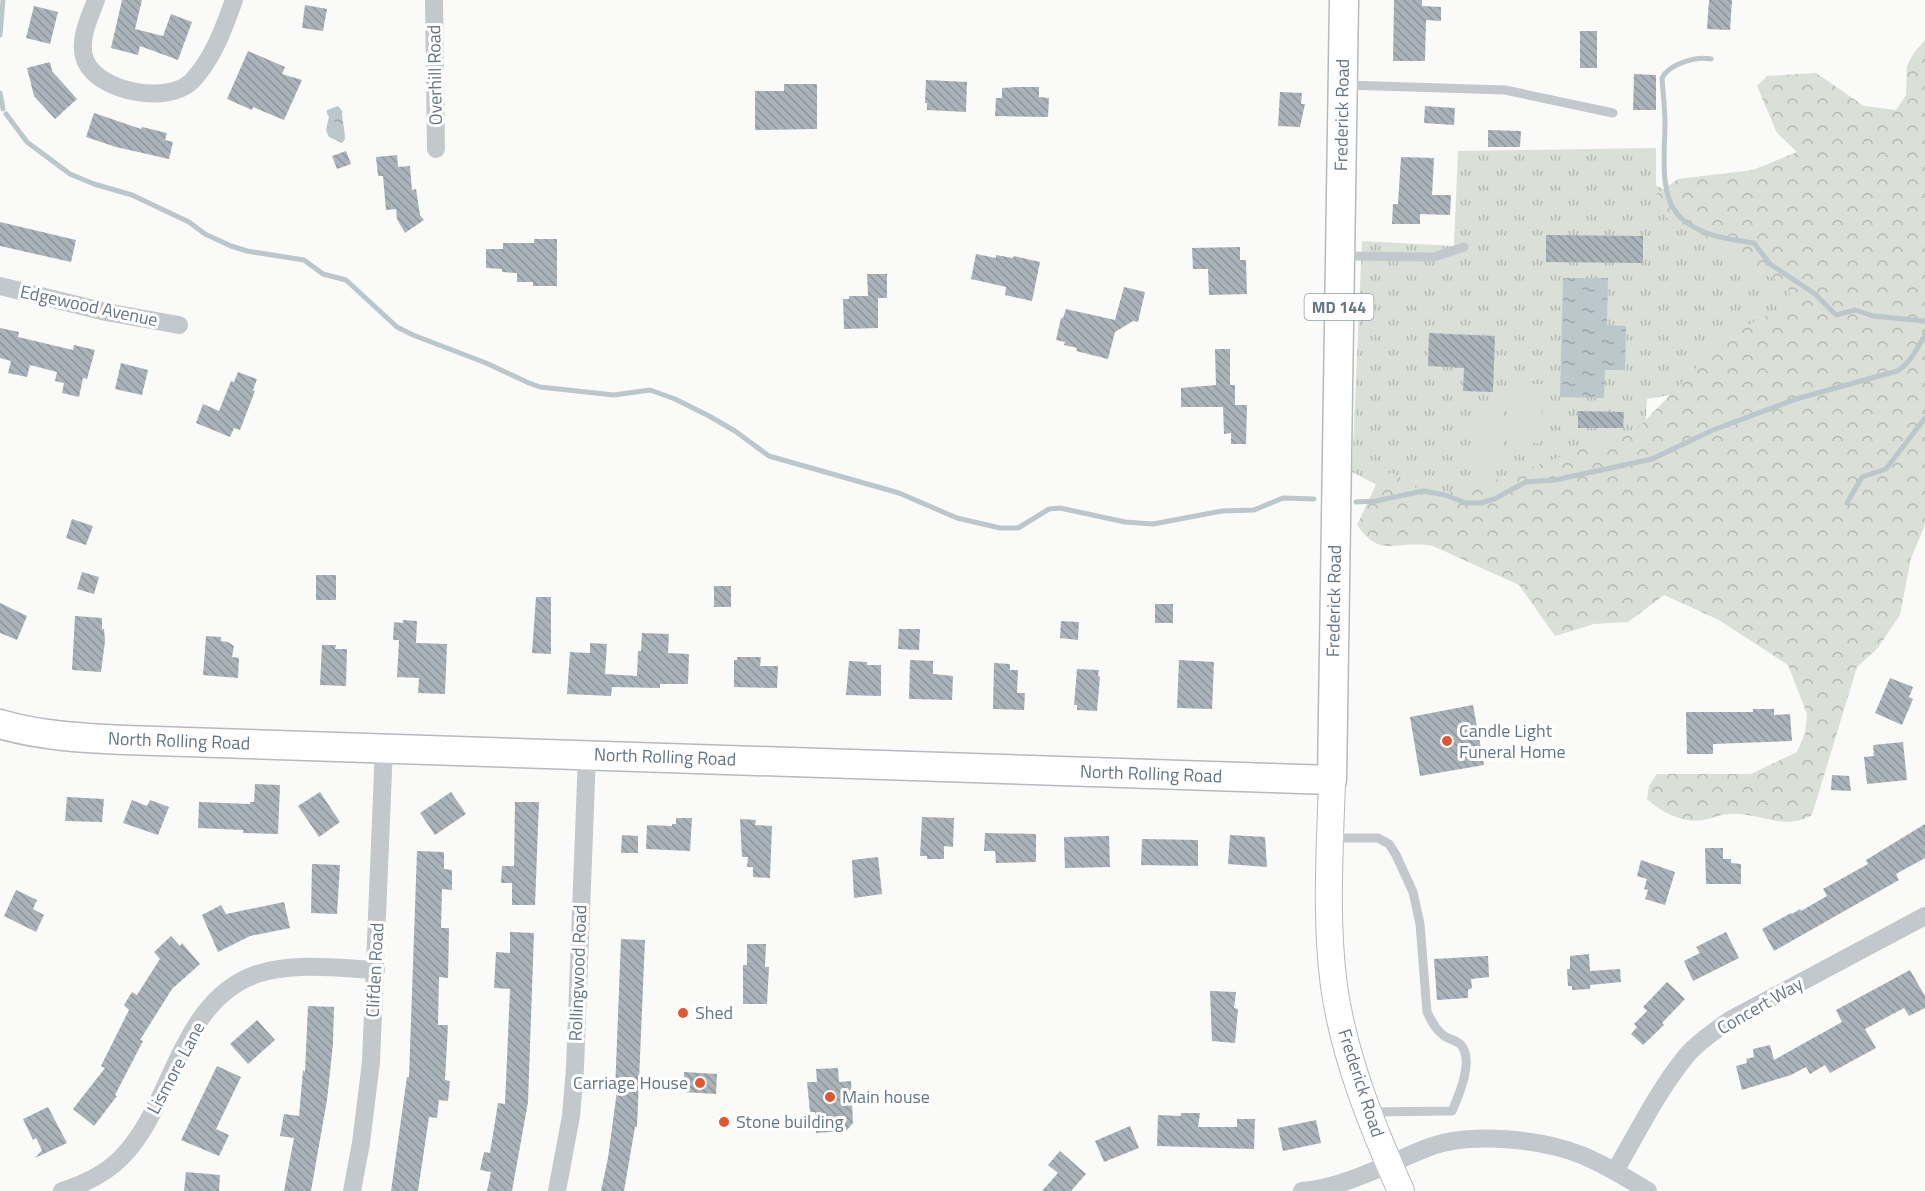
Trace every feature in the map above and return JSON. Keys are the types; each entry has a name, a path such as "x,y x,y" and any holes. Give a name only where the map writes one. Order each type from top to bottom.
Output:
{"main road":[{"name":"Frederick Road","path":"1344,0 1332,780 1328,897 1330,945 1334,988 1353,1068 1368,1112 1401,1191"},
{"name":"North Rolling Road","path":"0,724 22,730 84,738 1332,780"}],"street":[{"path":"96,0 85,31 83,46 86,61 95,76 113,87 133,92 155,93 173,90 190,83 218,43 234,0"},
{"name":"Overhill Road","path":"434,0 436,149"},
{"name":"Edgewood Avenue","path":"0,286 106,312 179,325"},
{"name":"Clifden Road","path":"352,1191 361,1143 371,1062 384,747"},
{"name":"Rollingwood Road","path":"558,1191 571,1116 575,1068 587,755"},
{"name":"Concert Way","path":"1615,1171 1670,1078 1688,1054 1705,1038 1730,1020 1925,916"},
{"name":"Lismore Lane","path":"62,1191 103,1173 121,1158 138,1138 191,1033 209,1008 227,991 256,975 282,969 315,966 376,970"},
{"path":"1302,1191 1340,1183 1429,1147 1450,1141 1512,1140 1543,1144 1582,1155 1648,1191"}],"lane":[{"path":"1342,85 1505,90 1613,113"},
{"path":"1340,256 1434,257 1464,247"},
{"path":"1330,838 1378,838 1389,844 1396,855 1413,892 1420,924 1427,1012 1433,1025 1443,1035 1458,1042 1464,1050 1466,1059 1463,1086 1452,1111 1368,1112"}],"green space":[{"path":"1925,40 1925,525 1911,558 1900,615 1877,649 1857,667 1812,815 1791,822 1739,814 1700,820 1677,817 1661,810 1647,799 1649,786 1657,774 1751,774 1797,752 1805,734 1807,714 1788,665 1719,620 1664,595 1628,622 1594,624 1555,636 1519,585 1433,546 1410,544 1391,546 1374,542 1357,525 1382,472 1395,474 1419,490 1447,492 1502,478 1631,431 1643,423 1727,336 1790,303 1789,289 1778,281 1741,263 1694,229 1668,219 1658,208 1655,195 1678,179 1753,170 1797,152 1777,133 1757,86 1767,76 1816,73 1864,106 1896,110 1906,95 1907,65"},
{"path":"1656,148 1656,185 1842,296 1840,366 1647,399 1645,432 1417,506 1352,472 1362,241 1454,246 1458,151"},
{"path":"1513,383 1542,384 1541,443 1512,442"},
{"path":"1490,405 1502,409 1505,419 1503,462 1491,467 1479,466 1474,445 1479,413 1482,407"}],"water":[{"path":"338,106 342,111 345,132 345,139 342,143 329,137 326,130 329,116 327,110"},
{"path":"1563,278 1608,278 1607,325 1626,326 1625,370 1605,370 1604,398 1560,397"}],"building":[{"path":"122,0 142,0 135,29 163,36 171,14 192,22 178,60 140,46 138,55 111,48"},
{"path":"1394,0 1422,0 1422,6 1441,7 1441,21 1426,20 1425,61 1393,61"},
{"path":"1709,0 1732,0 1730,30 1707,29"},
{"path":"305,5 327,9 323,31 302,28"},
{"path":"34,6 58,12 50,44 26,38"},
{"path":"1580,31 1597,31 1597,68 1580,68"},
{"path":"248,51 285,67 282,74 302,80 284,120 227,99"},
{"path":"50,62 52,71 77,99 55,119 34,96 27,68"},
{"path":"1634,74 1656,75 1656,110 1633,110"},
{"path":"926,80 967,82 966,112 927,110"},
{"path":"784,84 817,84 817,129 755,130 755,91 784,91"},
{"path":"1039,87 1039,97 1049,98 1048,117 995,116 996,98 1002,98 1002,88"},
{"path":"1280,92 1302,93 1301,104 1305,104 1300,127 1278,126"},
{"path":"1425,106 1455,108 1454,125 1424,123"},
{"path":"94,113 141,129 142,127 167,133 165,140 173,142 169,159 116,147 86,137"},
{"path":"1488,130 1521,131 1520,147 1488,147"},
{"path":"346,151 351,164 337,169 332,156"},
{"path":"397,155 398,167 410,166 412,190 416,189 420,215 424,220 405,233 397,219 396,209 386,210 383,176 378,176 376,157"},
{"path":"1401,157 1434,158 1432,195 1451,195 1450,215 1420,214 1420,224 1392,224 1393,204 1398,204"},
{"path":"0,222 76,240 71,262 0,246"},
{"path":"1546,235 1643,236 1643,263 1546,262"},
{"path":"534,239 557,239 557,286 533,286 533,282 517,282 517,273 486,268 486,249 503,249 503,243 534,243"},
{"path":"1240,247 1240,260 1246,260 1247,294 1209,295 1208,269 1193,269 1192,248"},
{"path":"976,254 996,258 996,255 1013,258 1014,256 1040,262 1032,301 1005,295 1006,287 971,279"},
{"path":"867,274 887,274 887,298 878,298 878,328 844,329 843,299 849,299 849,296 868,296"},
{"path":"1124,287 1145,292 1138,322 1133,321 1115,332 1108,359 1076,351 1077,348 1064,345 1065,342 1056,340 1061,318 1066,309 1115,320"},
{"path":"0,328 19,332 18,337 73,350 74,345 95,350 87,379 83,378 79,397 62,393 64,383 55,381 57,372 30,365 27,377 8,373 11,361 0,358"},
{"path":"1429,333 1495,336 1493,392 1463,391 1464,368 1428,366"},
{"path":"1215,349 1230,349 1230,385 1235,385 1235,405 1247,405 1246,444 1231,444 1231,433 1224,434 1223,407 1181,407 1181,388 1216,385"},
{"path":"121,363 148,370 142,395 115,389"},
{"path":"238,372 257,379 253,390 255,391 240,430 234,428 230,437 196,423 203,404 219,411 231,381 234,382"},
{"path":"1578,411 1624,412 1623,428 1578,428"},
{"path":"72,519 93,526 86,545 66,538"},
{"path":"82,572 99,577 94,594 77,589"},
{"path":"316,575 336,575 336,600 316,600"},
{"path":"714,586 731,586 731,607 714,607"},
{"path":"536,597 551,597 551,654 532,653"},
{"path":"0,603 27,616 17,640 0,633"},
{"path":"1155,604 1173,604 1173,623 1155,623"},
{"path":"75,616 102,618 105,641 101,672 72,670"},
{"path":"403,620 417,621 416,643 447,644 445,694 418,693 419,678 397,677 399,640 393,640 394,622 403,623"},
{"path":"1061,621 1079,622 1078,640 1060,638"},
{"path":"899,629 920,629 919,650 898,649"},
{"path":"642,633 669,634 668,653 689,654 688,684 660,684 660,688 612,687 611,696 567,694 570,652 590,653 590,643 607,644 605,674 637,676 638,651 641,651"},
{"path":"206,636 221,637 221,641 234,646 232,657 239,658 238,678 203,675"},
{"path":"322,645 336,645 335,649 347,649 346,686 320,685"},
{"path":"737,657 761,657 760,666 778,666 777,688 734,687 734,660 737,660"},
{"path":"910,660 933,661 933,674 953,676 952,700 909,699"},
{"path":"1179,660 1214,662 1212,709 1177,708"},
{"path":"849,661 881,665 881,696 846,695"},
{"path":"994,663 1010,664 1010,670 1018,670 1017,693 1025,693 1024,710 993,709"},
{"path":"1077,669 1099,670 1097,711 1077,710 1077,705 1074,705"},
{"path":"1890,678 1913,687 1909,697 1913,699 1902,725 1875,713"},
{"name":"Candle Light Funeral Home","path":"1473,705 1484,765 1420,776 1410,717"},
{"path":"1753,709 1774,709 1774,715 1790,714 1792,741 1713,744 1713,754 1687,754 1686,712 1753,712"},
{"path":"1903,742 1907,780 1867,784 1864,757 1874,756 1873,745"},
{"path":"1832,775 1849,776 1851,791 1831,790"},
{"path":"255,784 280,785 278,834 198,828 199,802 250,804 254,802"},
{"path":"320,792 340,822 319,837 298,806"},
{"path":"451,792 466,814 435,835 420,813"},
{"path":"67,797 104,799 102,822 65,821"},
{"path":"132,800 147,806 150,800 169,807 158,835 123,823"},
{"path":"515,802 539,802 535,905 512,905 512,883 501,883 502,866 514,866"},
{"path":"922,817 954,818 953,847 944,846 944,859 927,859 927,856 920,856"},
{"path":"676,818 692,818 690,851 646,849 647,825 672,826 676,824"},
{"path":"740,819 756,820 755,825 772,826 770,878 753,877 753,867 747,867 748,857 742,857"},
{"path":"1925,824 1925,858 1896,874 1899,880 1774,951 1762,929 1827,896 1823,889 1868,864 1866,860"},
{"path":"985,833 1036,834 1036,862 996,863 995,851 984,851"},
{"path":"622,835 638,836 638,853 621,853"},
{"path":"1230,835 1265,837 1267,867 1228,864"},
{"path":"1109,836 1110,867 1065,868 1064,837"},
{"path":"1142,839 1198,840 1198,866 1141,865"},
{"path":"1705,848 1723,848 1723,859 1731,859 1731,863 1741,864 1741,884 1706,884"},
{"path":"417,851 444,852 444,869 452,870 452,890 442,889 441,928 449,928 448,978 439,977 438,1025 448,1025 445,1080 450,1081 448,1101 439,1100 437,1118 429,1117 418,1191 391,1191 407,1077 409,1077"},
{"path":"878,857 882,894 854,898 852,860"},
{"path":"1641,860 1675,872 1665,905 1645,899 1648,890 1644,889 1647,879 1637,876"},
{"path":"312,864 340,865 337,914 311,913"},
{"path":"16,890 37,900 33,909 44,915 36,932 4,916"},
{"path":"284,902 290,928 250,936 218,952 202,915 221,905 226,914"},
{"path":"510,932 534,933 528,1102 512,1191 487,1191 491,1172 480,1170 484,1152 490,1153 498,1103 505,1104 510,989 494,988 496,952 510,953"},
{"path":"1726,932 1739,958 1693,981 1684,961 1700,953 1696,947"},
{"path":"171,936 180,946 182,943 200,964 172,989 140,1040 143,1041 115,1095 117,1096 94,1126 73,1109 105,1068 101,1066 129,1010 124,1005 132,992 137,995 160,959 154,952"},
{"path":"621,939 645,940 637,1127 635,1127 624,1191 601,1191 617,1091 615,1091"},
{"path":"747,944 766,944 765,967 769,967 767,1004 743,1004 743,965 747,965"},
{"path":"1589,954 1590,971 1620,969 1621,982 1590,985 1590,989 1572,990 1572,986 1568,986 1567,969 1570,969 1570,956"},
{"path":"1488,956 1489,977 1471,979 1472,988 1468,990 1468,998 1437,1000 1434,959"},
{"path":"1910,970 1925,996 1925,1008 1909,1016 1904,1008 1865,1029 1876,1048 1830,1073 1825,1065 1810,1074 1806,1067 1791,1075 1742,1090 1736,1066 1747,1063 1746,1059 1754,1057 1753,1049 1770,1045 1774,1060 1842,1022 1836,1010"},
{"path":"1667,982 1685,999 1662,1023 1664,1025 1643,1045 1631,1034 1637,1027 1634,1024 1647,1011 1643,1007"},
{"path":"1210,991 1236,992 1234,1008 1238,1009 1235,1043 1212,1041"},
{"path":"308,1006 334,1007 327,1100 311,1191 284,1191 294,1138 280,1136 284,1114 299,1116 303,1070 305,1072"},
{"path":"257,1020 275,1040 248,1064 230,1044"},
{"path":"217,1066 241,1077 216,1129 229,1135 219,1156 181,1140"},
{"name":"Main house","path":"838,1068 839,1082 851,1081 853,1123 846,1131 816,1133 815,1112 810,1112 807,1082 817,1082 816,1069"},
{"name":"Carriage House","path":"684,1072 717,1074 716,1094 683,1092"},
{"path":"48,1107 67,1143 35,1158 42,1150 36,1138 33,1140 23,1119"},
{"path":"1181,1113 1200,1113 1198,1127 1237,1127 1237,1119 1255,1119 1254,1149 1157,1146 1158,1115 1181,1116"},
{"path":"1316,1120 1321,1143 1283,1151 1278,1128"},
{"path":"1130,1126 1139,1148 1104,1162 1095,1141"},
{"path":"1060,1151 1086,1174 1071,1191 1042,1191 1058,1173 1048,1165"},
{"path":"186,1172 220,1175 219,1191 184,1191"}],"waterway":[{"path":"0,35 3,0"},
{"path":"1711,59 1684,62 1670,69 1662,78 1665,118 1664,173 1669,198 1681,218 1706,233 1754,243 1770,264 1815,294 1836,315 1855,310 1873,316 1925,321"},
{"path":"0,93 3,109"},
{"path":"6,114 27,142 70,174 132,195 189,222 205,234 231,246 247,251 304,260 323,274 346,280 397,327 413,335 540,387 614,395 650,390 675,399 709,416 735,431 769,456 899,493 957,518 1000,528 1018,528 1049,509 1060,508 1125,522 1153,524 1222,511 1254,510 1283,498 1314,499"},
{"path":"1356,502 1376,501 1423,491 1445,495 1466,503 1481,503 1494,499 1526,482 1555,480 1652,459 1713,430 1796,399 1897,371 1910,360 1925,335"},
{"path":"1847,503 1862,477 1886,469 1925,418"}],"place":[{"name":"Candle Light Funeral Home","path":"1447,741"},
{"name":"Shed","path":"683,1013"},
{"name":"Carriage House","path":"700,1083"},
{"name":"Main house","path":"830,1097"},
{"name":"Stone building","path":"724,1122"}]}
